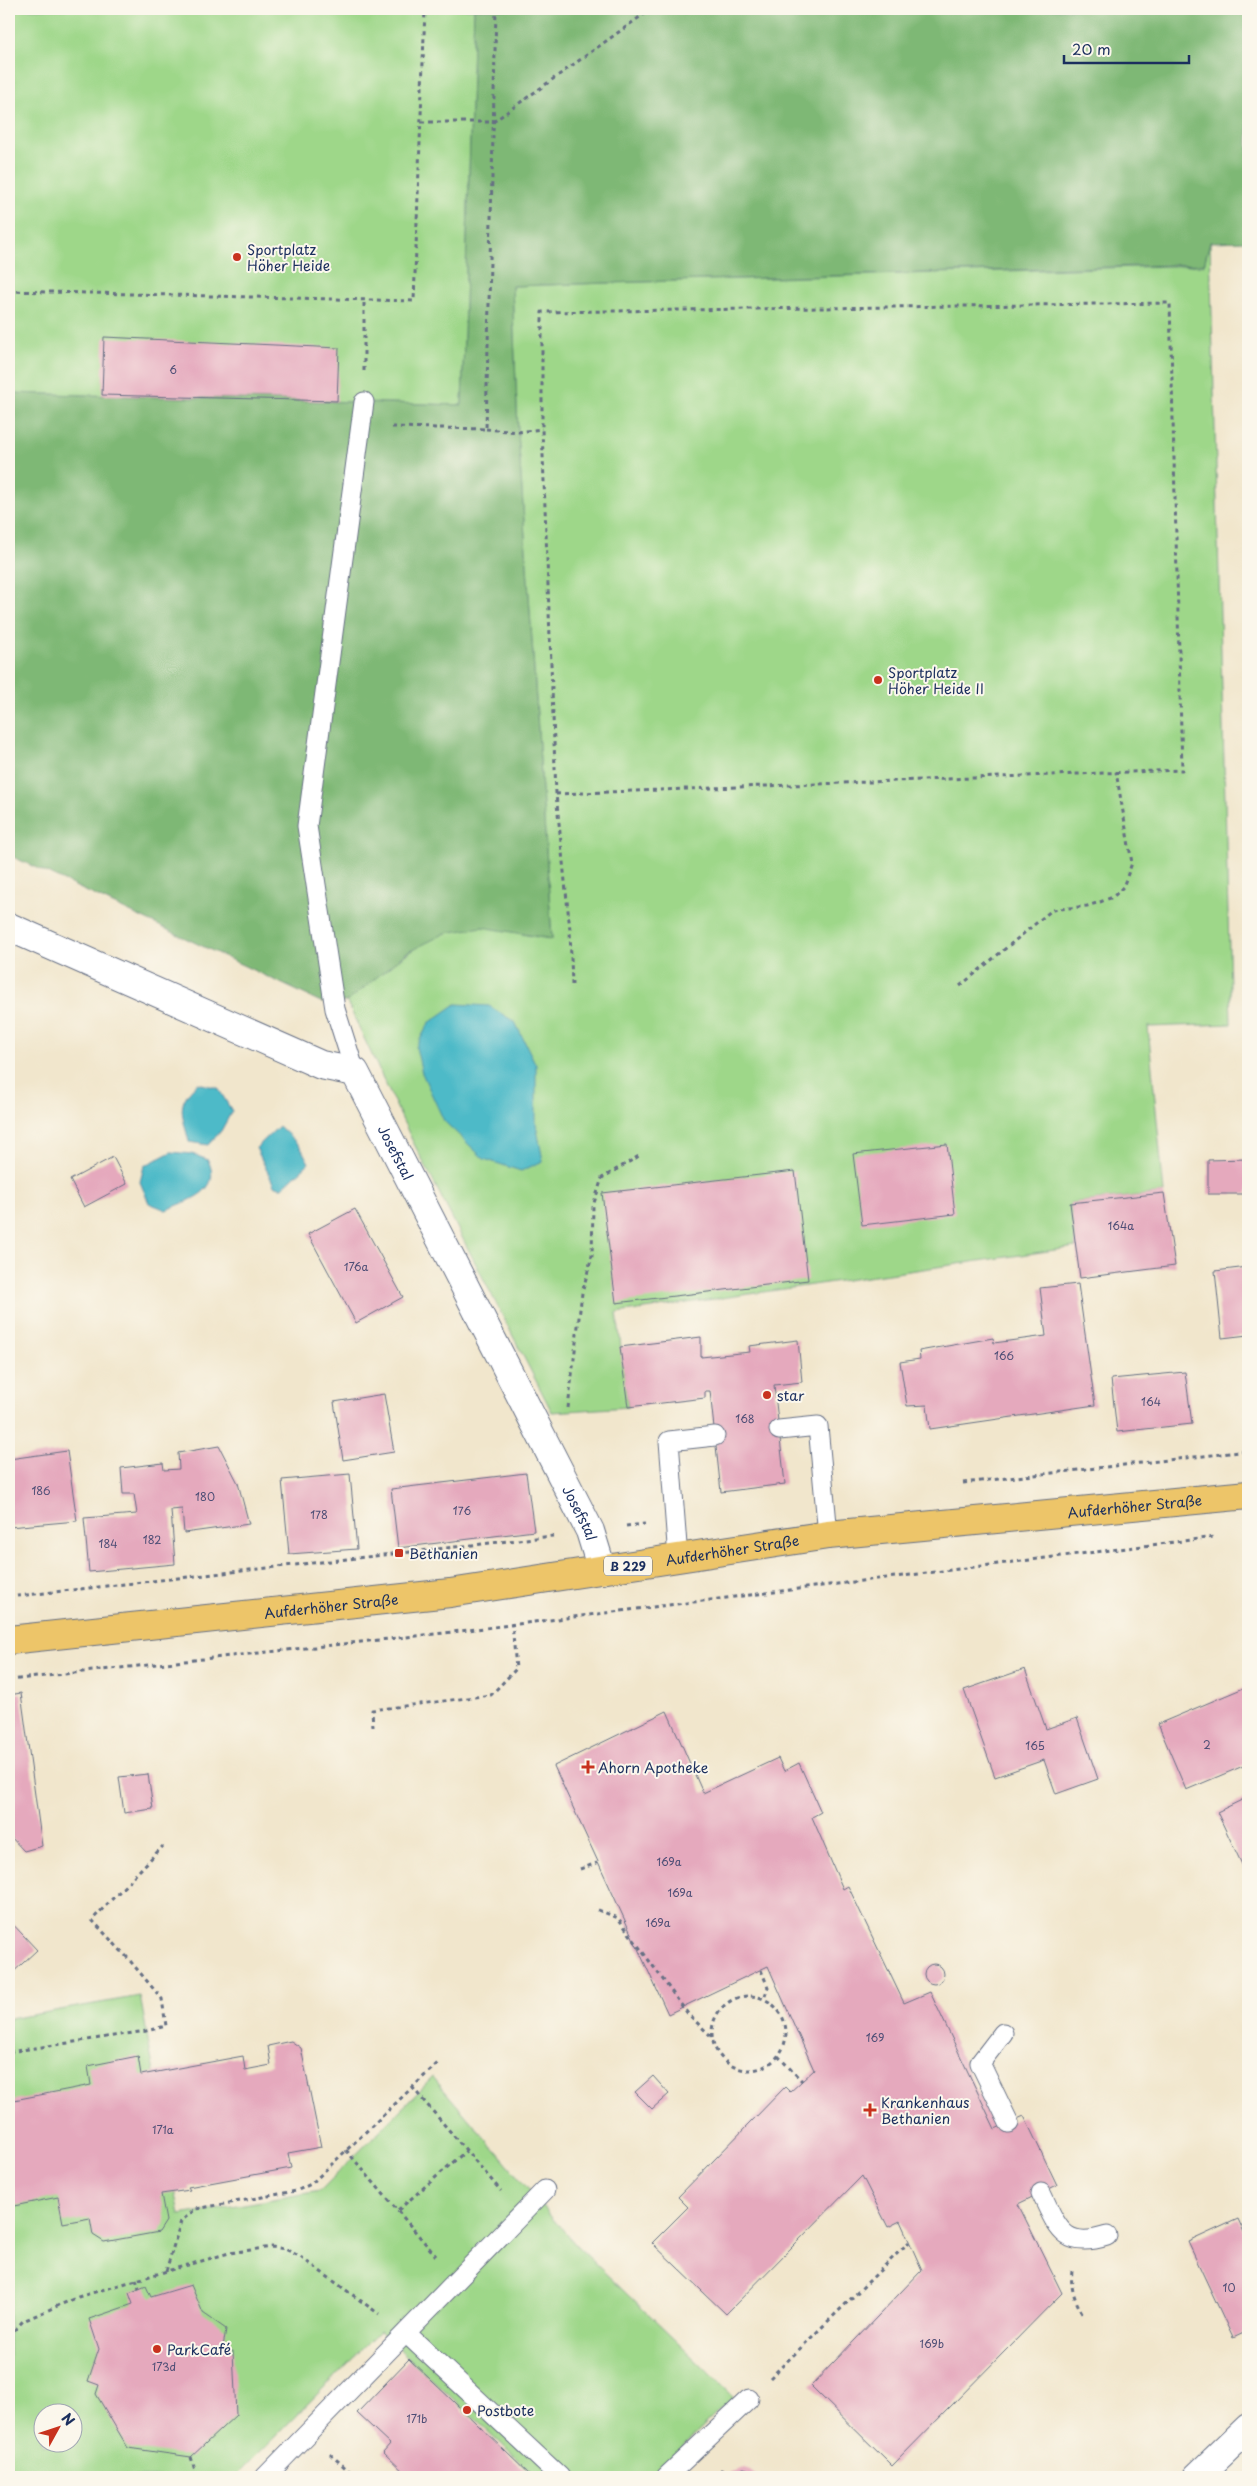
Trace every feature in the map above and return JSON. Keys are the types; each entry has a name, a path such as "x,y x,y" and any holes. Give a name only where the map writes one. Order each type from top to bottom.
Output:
{"main road":[{"name":"Aufderhöher Straße","path":"9,1640 450,1593 828,1536 1248,1496"}],"street":[{"path":"9,927 321,1065 355,1072"},
{"name":"Josefstal","path":"355,1072 590,1531 602,1570"},
{"path":"1197,2477 1248,2428"}],"lane":[{"path":"355,1072 335,1009 307,826 364,402"},
{"path":"779,1430 818,1426 828,1536"},
{"path":"678,1558 669,1441 715,1436"},
{"path":"1004,2033 980,2063 1009,2123"},
{"path":"265,2477 545,2190"},
{"path":"1041,2193 1063,2232 1075,2241 1091,2241 1107,2236"},
{"path":"406,2333 560,2477"},
{"path":"666,2477 749,2399"}],"path":[{"path":"9,292 414,301 425,9"},
{"path":"486,429 496,9"},
{"path":"421,122 493,122 651,9"},
{"path":"364,301 364,402"},
{"path":"556,794 1182,770 1170,303 542,312 542,429 556,794 570,930 572,985"},
{"path":"360,427 486,429 518,432 542,429"},
{"path":"960,986 1052,910 1087,906 1100,902 1113,897 1123,887 1132,863 1116,772"},
{"path":"567,1416 582,1293 592,1256 593,1206 602,1178 639,1156"},
{"path":"956,1484 1248,1451"},
{"path":"9,1597 676,1520"},
{"path":"9,1680 271,1653 1219,1536"},
{"path":"373,1727 372,1710 491,1694 516,1669 512,1623"},
{"path":"9,2052 146,2031 166,2026 162,1999 126,1956 92,1920 163,1846"},
{"path":"580,1869 597,1862"},
{"path":"598,1910 618,1918 688,2014 712,2036 720,2056 727,2063 739,2069 761,2069 778,2056 784,2047 787,2036 785,2024 774,2005 764,1999 752,1996 739,1997 727,2002 718,2012 712,2036"},
{"path":"761,1970 768,1988 764,1999"},
{"path":"778,2056 802,2081"},
{"path":"166,2271 182,2221 196,2209 296,2191 310,2184 439,2062"},
{"path":"412,2087 522,2214"},
{"path":"346,2150 456,2280"},
{"path":"398,2210 466,2151"},
{"path":"1075,2241 1070,2285 1075,2301 1084,2316"},
{"path":"749,2399 909,2242"},
{"path":"9,2336 24,2321 78,2297 229,2253 272,2247 285,2249 300,2256 406,2333"},
{"path":"136,2279 139,2289"},
{"path":"191,2457 197,2477"}],"green space":[{"name":"Sportplatz Höher Heide","path":"9,9 474,9 462,405 9,393"},
{"path":"474,9 1248,9 1248,241 1210,242 1204,264 512,286 518,432 552,939 482,927 446,933 406,953 347,1002 323,1003 9,855 9,393 462,405"},
{"name":"Sportplatz Höher Heide II","path":"1210,242 1231,1024 1148,1027 1164,1193 1070,1203 1076,1247 617,1313 628,1407 552,1412 412,1140 347,1002 409,952 444,934 463,928 483,927 500,929 552,939 518,432 512,286 1204,265"},
{"path":"140,1996 180,2215 320,2191 433,2077 575,2244 734,2397 650,2477 537,2477 380,2331 235,2477 9,2477 9,2019"}],"water":[{"path":"456,1004 489,1006 515,1022 536,1065 536,1124 543,1161 521,1171 484,1159 444,1121 422,1073 416,1047 429,1023"},
{"path":"198,1083 218,1088 232,1111 221,1131 208,1145 189,1142 183,1117 182,1110 186,1097 190,1090"},
{"path":"279,1126 300,1146 309,1163 282,1188 274,1185 256,1148"},
{"path":"171,1152 192,1154 208,1160 211,1180 201,1193 166,1210 149,1203 140,1182 144,1166"}],"building":[{"path":"104,337 339,348 337,401 102,395"},
{"path":"947,1144 955,1214 862,1225 853,1154"},
{"path":"113,1157 127,1184 84,1207 70,1180"},
{"path":"1248,1159 1248,1194 1208,1194 1208,1160"},
{"path":"795,1171 808,1280 616,1303 602,1193"},
{"path":"1164,1193 1175,1266 1080,1278 1070,1203"},
{"path":"355,1209 403,1297 356,1323 308,1234"},
{"path":"1248,1267 1248,1335 1222,1338 1215,1271"},
{"path":"1078,1284 1095,1405 930,1429 927,1405 907,1406 900,1362 920,1359 919,1351 993,1338 994,1343 1046,1336 1040,1288"},
{"path":"701,1337 701,1357 750,1352 749,1346 798,1340 802,1382 774,1385 785,1484 721,1492 710,1391 705,1391 705,1398 628,1407 620,1347"},
{"path":"1185,1372 1192,1424 1117,1432 1111,1379"},
{"path":"384,1394 394,1452 343,1460 334,1402"},
{"path":"219,1446 238,1483 249,1524 184,1533 182,1509 171,1510 175,1564 89,1572 84,1518 137,1514 134,1494 123,1494 121,1468 163,1463 164,1470 179,1469 178,1453"},
{"path":"67,1451 77,1521 9,1527 9,1459"},
{"path":"526,1473 534,1531 398,1548 391,1489"},
{"path":"350,1474 357,1549 289,1554 282,1480"},
{"path":"1025,1669 1046,1729 1077,1718 1098,1779 1056,1794 1044,1760 995,1777 964,1690"},
{"path":"1246,1687 1248,1692 1248,1764 1186,1790 1158,1724"},
{"path":"21,1693 42,1846 24,1851 9,1835 9,1695"},
{"path":"667,1711 703,1793 778,1758 784,1771 799,1763 821,1812 812,1817 843,1889 848,1886 904,2003 930,1992 995,2129 1024,2116 1057,2185 1018,2204 1062,2293 892,2466 811,2386 922,2270 900,2221 888,2227 862,2176 726,2314 652,2243 688,2207 678,2197 785,2087 790,2092 814,2070 768,1966 668,2014 554,1766"},
{"path":"148,1774 153,1809 124,1813 119,1777"},
{"path":"1248,1797 1248,1877 1217,1812"},
{"path":"9,1920 37,1950 9,1976"},
{"path":"934,1964 941,1967 944,1974 941,1981 934,1984 927,1981 924,1974 927,1967"},
{"path":"291,2041 301,2048 321,2147 288,2153 291,2168 188,2187 190,2190 161,2194 166,2221 159,2232 104,2242 93,2235 90,2218 63,2223 58,2197 9,2207 9,2101 91,2085 88,2066 138,2056 141,2075 243,2056 245,2070 271,2065 268,2046"},
{"path":"653,2076 669,2094 652,2109 635,2092"},
{"path":"1238,2219 1248,2241 1248,2331 1233,2338 1188,2242"},
{"path":"191,2285 203,2313 226,2329 223,2347 233,2351 236,2415 191,2457 128,2448 96,2394 99,2385 88,2381 99,2349 89,2319 133,2304 129,2293 146,2286 151,2297"},
{"path":"409,2359 532,2477 409,2477 383,2452 390,2444 357,2413"},
{"path":"744,2468 759,2477 726,2477 731,2472"}],"place":[{"name":"Sportplatz Höher Heide","path":"237,257"},
{"name":"Sportplatz Höher Heide II","path":"878,680"},
{"name":"star","path":"767,1395"},
{"name":"Bethanien","path":"399,1553"},
{"name":"Ahorn Apotheke","path":"588,1767"},
{"name":"Krankenhaus Bethanien","path":"870,2110"},
{"name":"ParkCafé","path":"157,2349"},
{"name":"Postbote","path":"467,2410"}]}
